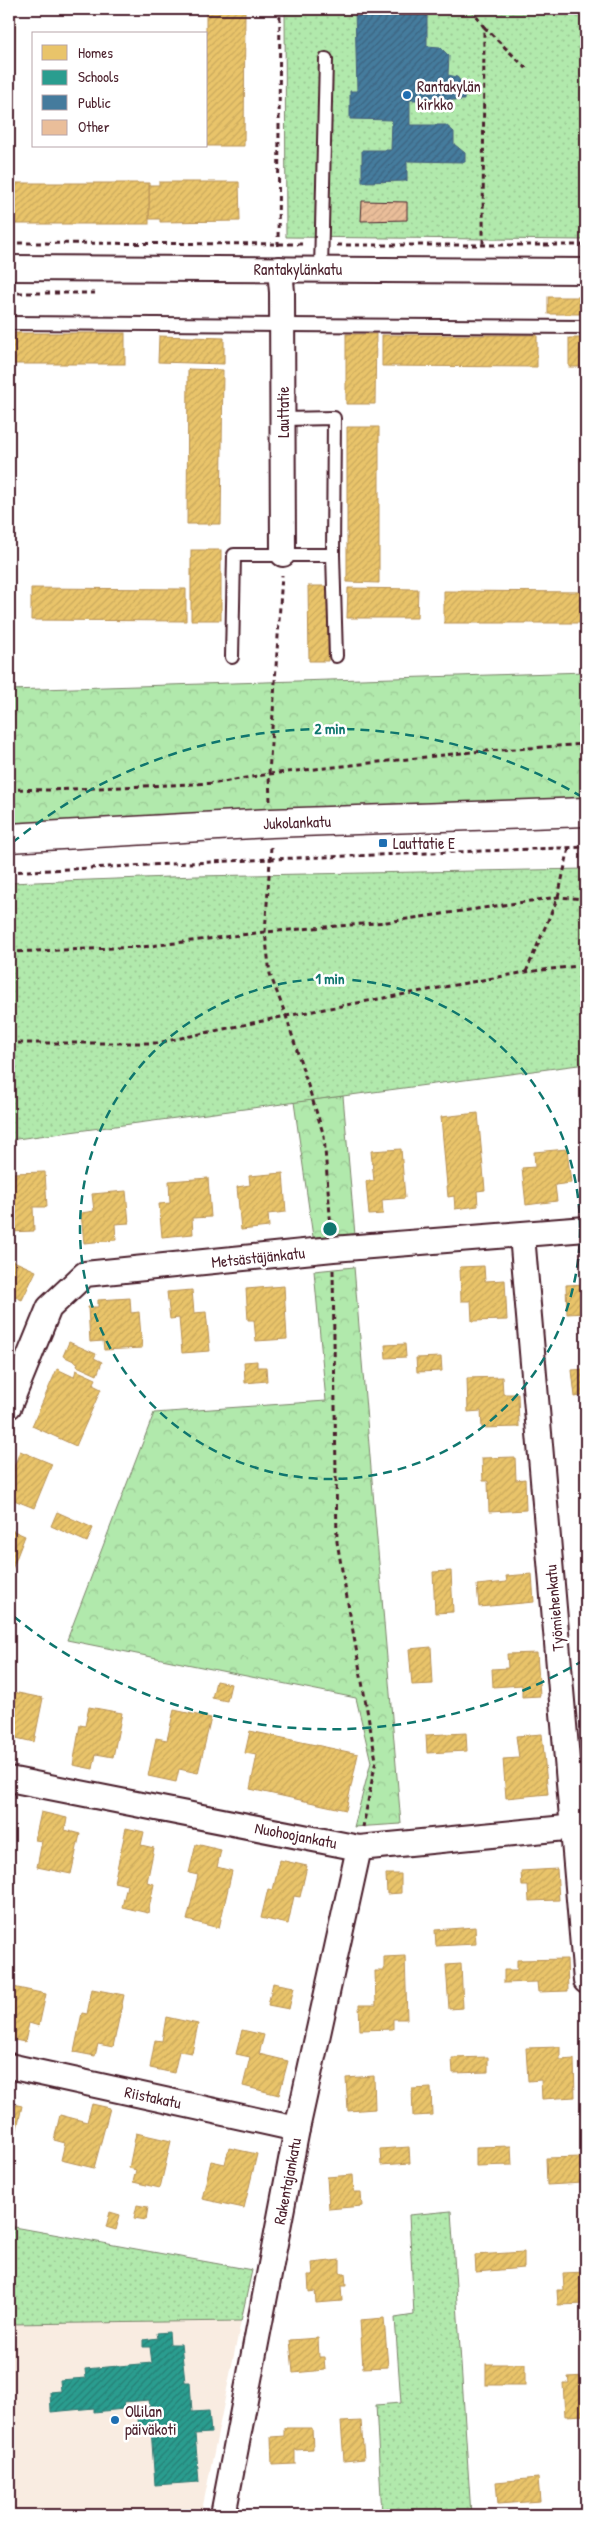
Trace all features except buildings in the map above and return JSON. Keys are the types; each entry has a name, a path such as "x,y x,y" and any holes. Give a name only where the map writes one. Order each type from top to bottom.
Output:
{"main road":[{"name":"Jukolankatu","path":"9,838 270,823 586,812"}],"street":[{"name":"Rantakylänkatu","path":"9,268 586,270"},
{"name":"Lauttatie","path":"280,269 283,554"},
{"name":"Metsästäjänkatu","path":"9,1406 49,1308 85,1274 333,1249 586,1229"},
{"name":"Työmiehenkatu","path":"522,1235 580,1826 586,1981"},
{"name":"Nuohoojankatu","path":"9,1779 359,1848 580,1826"},
{"name":"Rakentajankatu","path":"223,2515 297,2128 359,1848"},
{"name":"Riistakatu","path":"9,2066 297,2128"}],"lane":[{"path":"320,269 326,59"},
{"path":"9,323 586,327"},
{"path":"282,419 334,418 333,555 336,656"},
{"path":"232,657 234,555 333,555"}],"path":[{"path":"280,9 278,244 280,269"},
{"path":"471,9 484,27 529,71"},
{"path":"484,27 484,245"},
{"path":"9,243 586,245"},
{"path":"283,554 269,774 271,859 265,932 270,974 286,1016 324,1136 333,1249 337,1542 376,1760 359,1848"},
{"path":"9,789 48,790 217,783 269,774 472,752 586,744"},
{"path":"9,872 271,859 586,847"},
{"path":"526,972 558,897 569,848"},
{"path":"9,952 142,947 265,932 386,922 558,897 586,899"},
{"path":"9,1043 157,1043 286,1016 526,972 586,965"}],"shaded area":[{"name":"Ollilan päiväkoti","path":"241,2321 201,2515 9,2515 9,2324"}],"green space":[{"path":"285,9 586,9 586,240 286,237"},
{"path":"586,672 586,803 9,830 9,690"},
{"path":"586,869 586,1064 9,1140 9,883 196,876"},
{"path":"343,1096 355,1235 313,1237 294,1102"},
{"path":"354,1267 401,1824 354,1827 371,1762 356,1698 67,1640 154,1413 326,1401 314,1271"},
{"path":"451,2211 471,2515 382,2515 376,2405 401,2403 395,2318 414,2315 409,2215"},
{"path":"9,2226 252,2270 241,2321 9,2324"}],"place":[{"name":"Rantakylän kirkko","path":"407,95"},
{"name":"Lauttatie E","path":"383,843"},
{"name":"Ollilan päiväkoti","path":"115,2420"}]}
